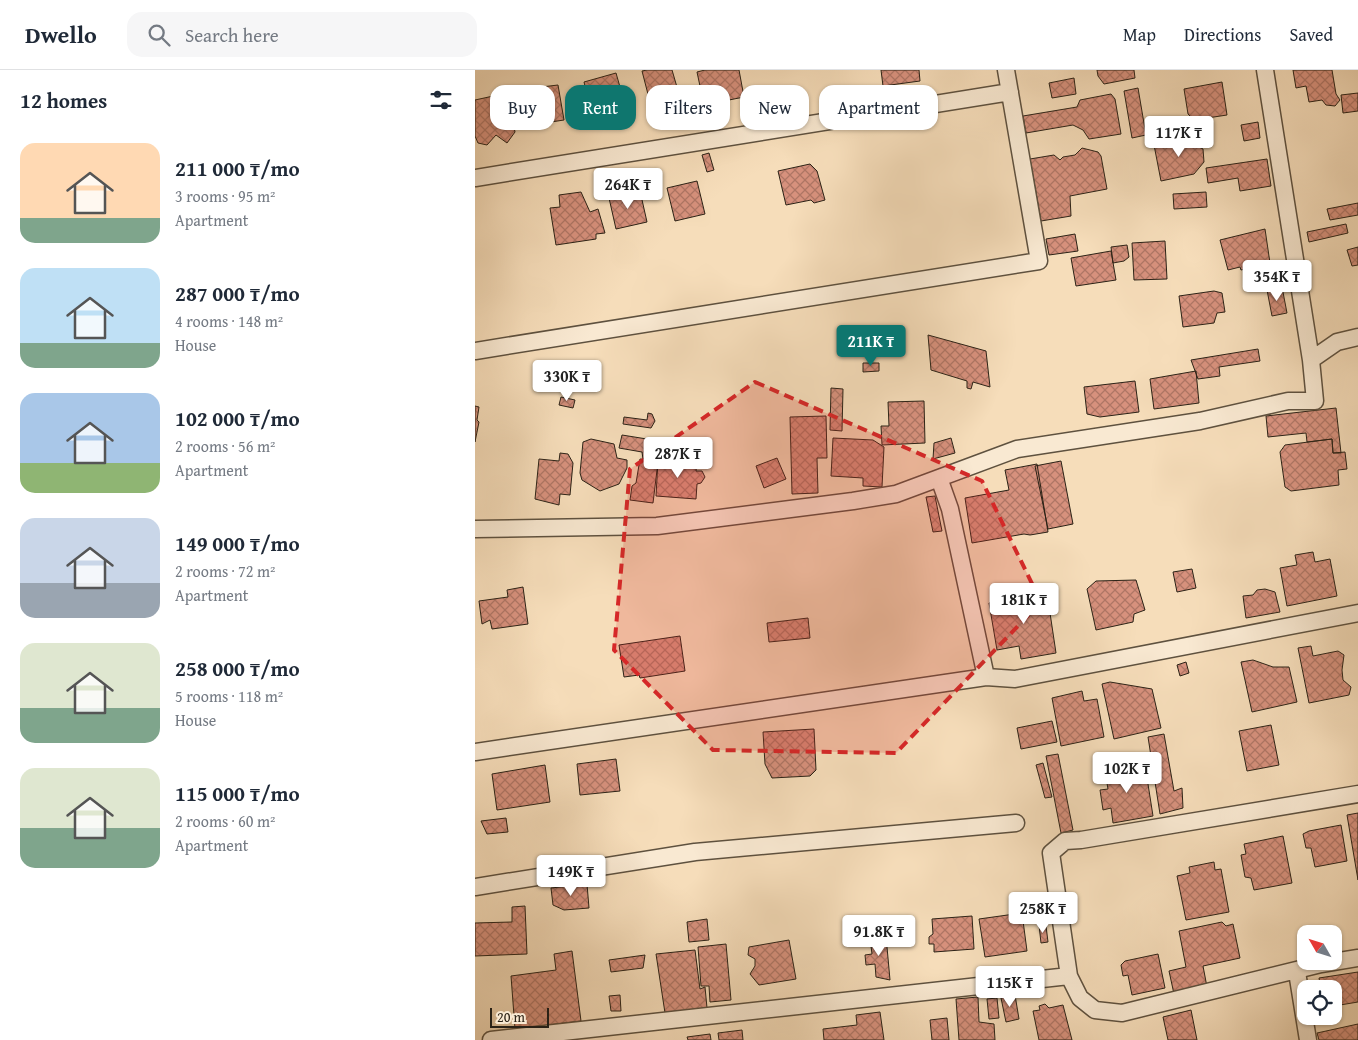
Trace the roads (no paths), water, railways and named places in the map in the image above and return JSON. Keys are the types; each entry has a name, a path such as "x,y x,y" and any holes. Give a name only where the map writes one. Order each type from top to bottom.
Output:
{"street":[{"path":"475,351 1039,261 1006,70"},
{"path":"475,529 666,525 853,502 896,494 1017,450 1200,421 1288,401 1315,401 1311,360 1265,70"},
{"path":"475,178 1010,92"},
{"path":"1311,360 1337,342 1358,337"},
{"path":"939,478 949,509 986,677"},
{"path":"475,752 986,677 1015,679 1358,613"},
{"path":"1358,794 1081,840 1065,841 1051,853 1069,976 1080,998 1095,1010 1122,1013 1297,972 1321,964 1358,958"},
{"path":"475,887 695,852 1016,823"},
{"path":"1297,972 1308,1040"},
{"path":"491,1040 1069,976"}]}
